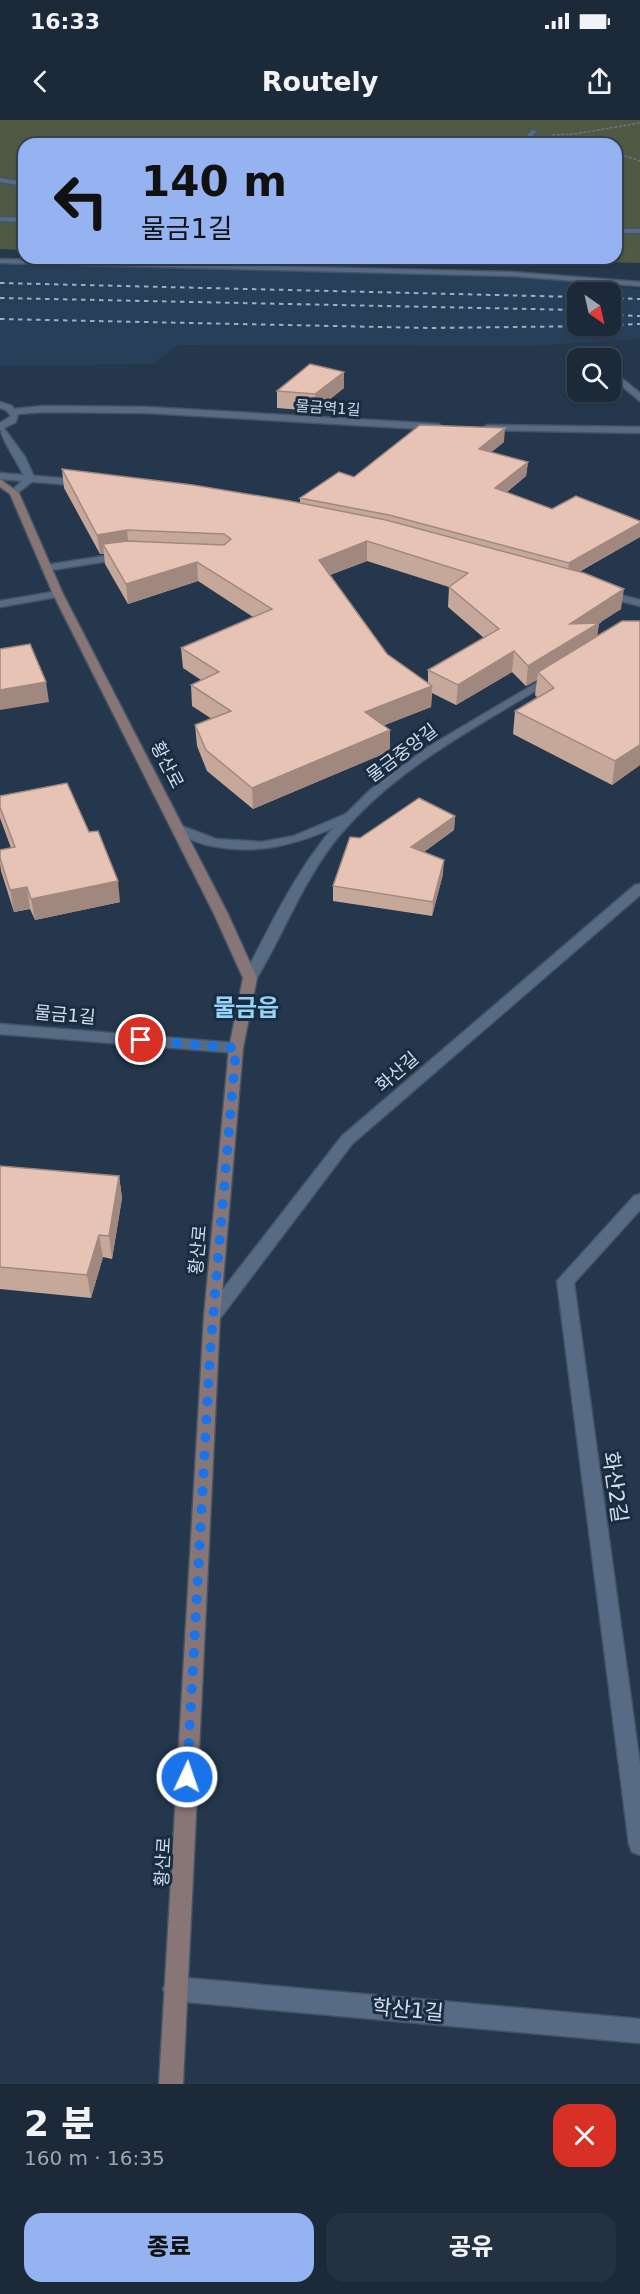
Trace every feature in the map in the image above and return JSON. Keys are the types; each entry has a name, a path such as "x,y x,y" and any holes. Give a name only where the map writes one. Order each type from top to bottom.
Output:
{"main road":[{"name":"황산로","path":"0,482 14,493 58,594 250,978 236,1048 212,1316 171,2084"}],"street":[{"path":"528,138 534,131"},
{"path":"0,180 18,183"},
{"path":"0,219 18,220"},
{"path":"622,231 640,231"},
{"path":"0,261 18,261"},
{"path":"128,264 512,273 640,284"},
{"path":"621,381 640,398"},
{"path":"1,404 14,412 13,420 0,428 20,457 30,479"},
{"name":"물금역1길","path":"14,412 43,409 147,410 444,427"},
{"path":"477,428 640,430"},
{"path":"0,476 93,484"},
{"path":"14,493 30,479"},
{"path":"46,568 129,555"},
{"path":"594,591 640,603"},
{"path":"0,603 58,594"},
{"name":"물금중앙길","path":"250,978 288,905 328,843 353,815 378,792 445,741 562,670"},
{"path":"177,829 214,843 262,846 297,839 353,815"},
{"name":"화산길","path":"212,1316 347,1140 634,902 640,888"},
{"name":"물금1길","path":"0,1029 236,1048"},
{"name":"화산2길","path":"640,1200 565,1281 640,1844"},
{"name":"학산1길","path":"175,1989 640,2031"}],"path":[{"path":"565,135 640,123"},
{"path":"565,135 574,138"},
{"path":"622,155 640,161"}],"shaded area":[{"path":"0,265 477,273 569,282 567,336 621,336 621,287 640,289 640,339 529,346 177,345 154,364 0,366"}],"green space":[{"path":"0,120 640,120 640,263 622,263 622,138 18,138 18,250 0,249"}],"building":[{"path":"310,364 344,372 315,394 277,391"},
{"path":"420,425 505,428 479,449 528,462 495,488 552,509 576,496 640,521 640,523 569,563 389,515 300,498 339,472 354,477"},
{"path":"62,469 193,485 386,520 584,573 624,589 570,624 599,623 528,666 514,651 458,685 428,670 499,629 449,587 468,573 367,541 319,560 387,654 432,686 365,712 390,730 252,788 206,750 195,725 231,711 191,685 219,672 181,648 272,609 197,562 126,584 103,544 127,541 224,545 231,539 224,534 127,530 97,535"},
{"path":"622,621 640,621 640,745 615,761 515,711 554,688 538,672"},
{"path":"30,644 46,682 0,690 0,649"},
{"path":"67,783 89,832 98,831 118,881 31,899 27,887 10,890 0,858 0,850 15,847 0,807 0,796"},
{"path":"419,798 455,816 411,847 444,860 433,902 333,886 350,837 360,838"},
{"path":"0,1166 119,1176 109,1236 99,1235 87,1275 0,1267"}],"railway":[{"path":"0,283 567,297"},
{"path":"0,298 567,310"},
{"path":"621,298 640,299"},
{"path":"621,315 640,316"},
{"path":"0,319 429,328 567,326"},
{"path":"621,325 640,324"}],"district":[{"name":"물금읍","path":"246,1008"}],"route":[{"path":"141,1040 236,1048 212,1316 187,1777"}]}
